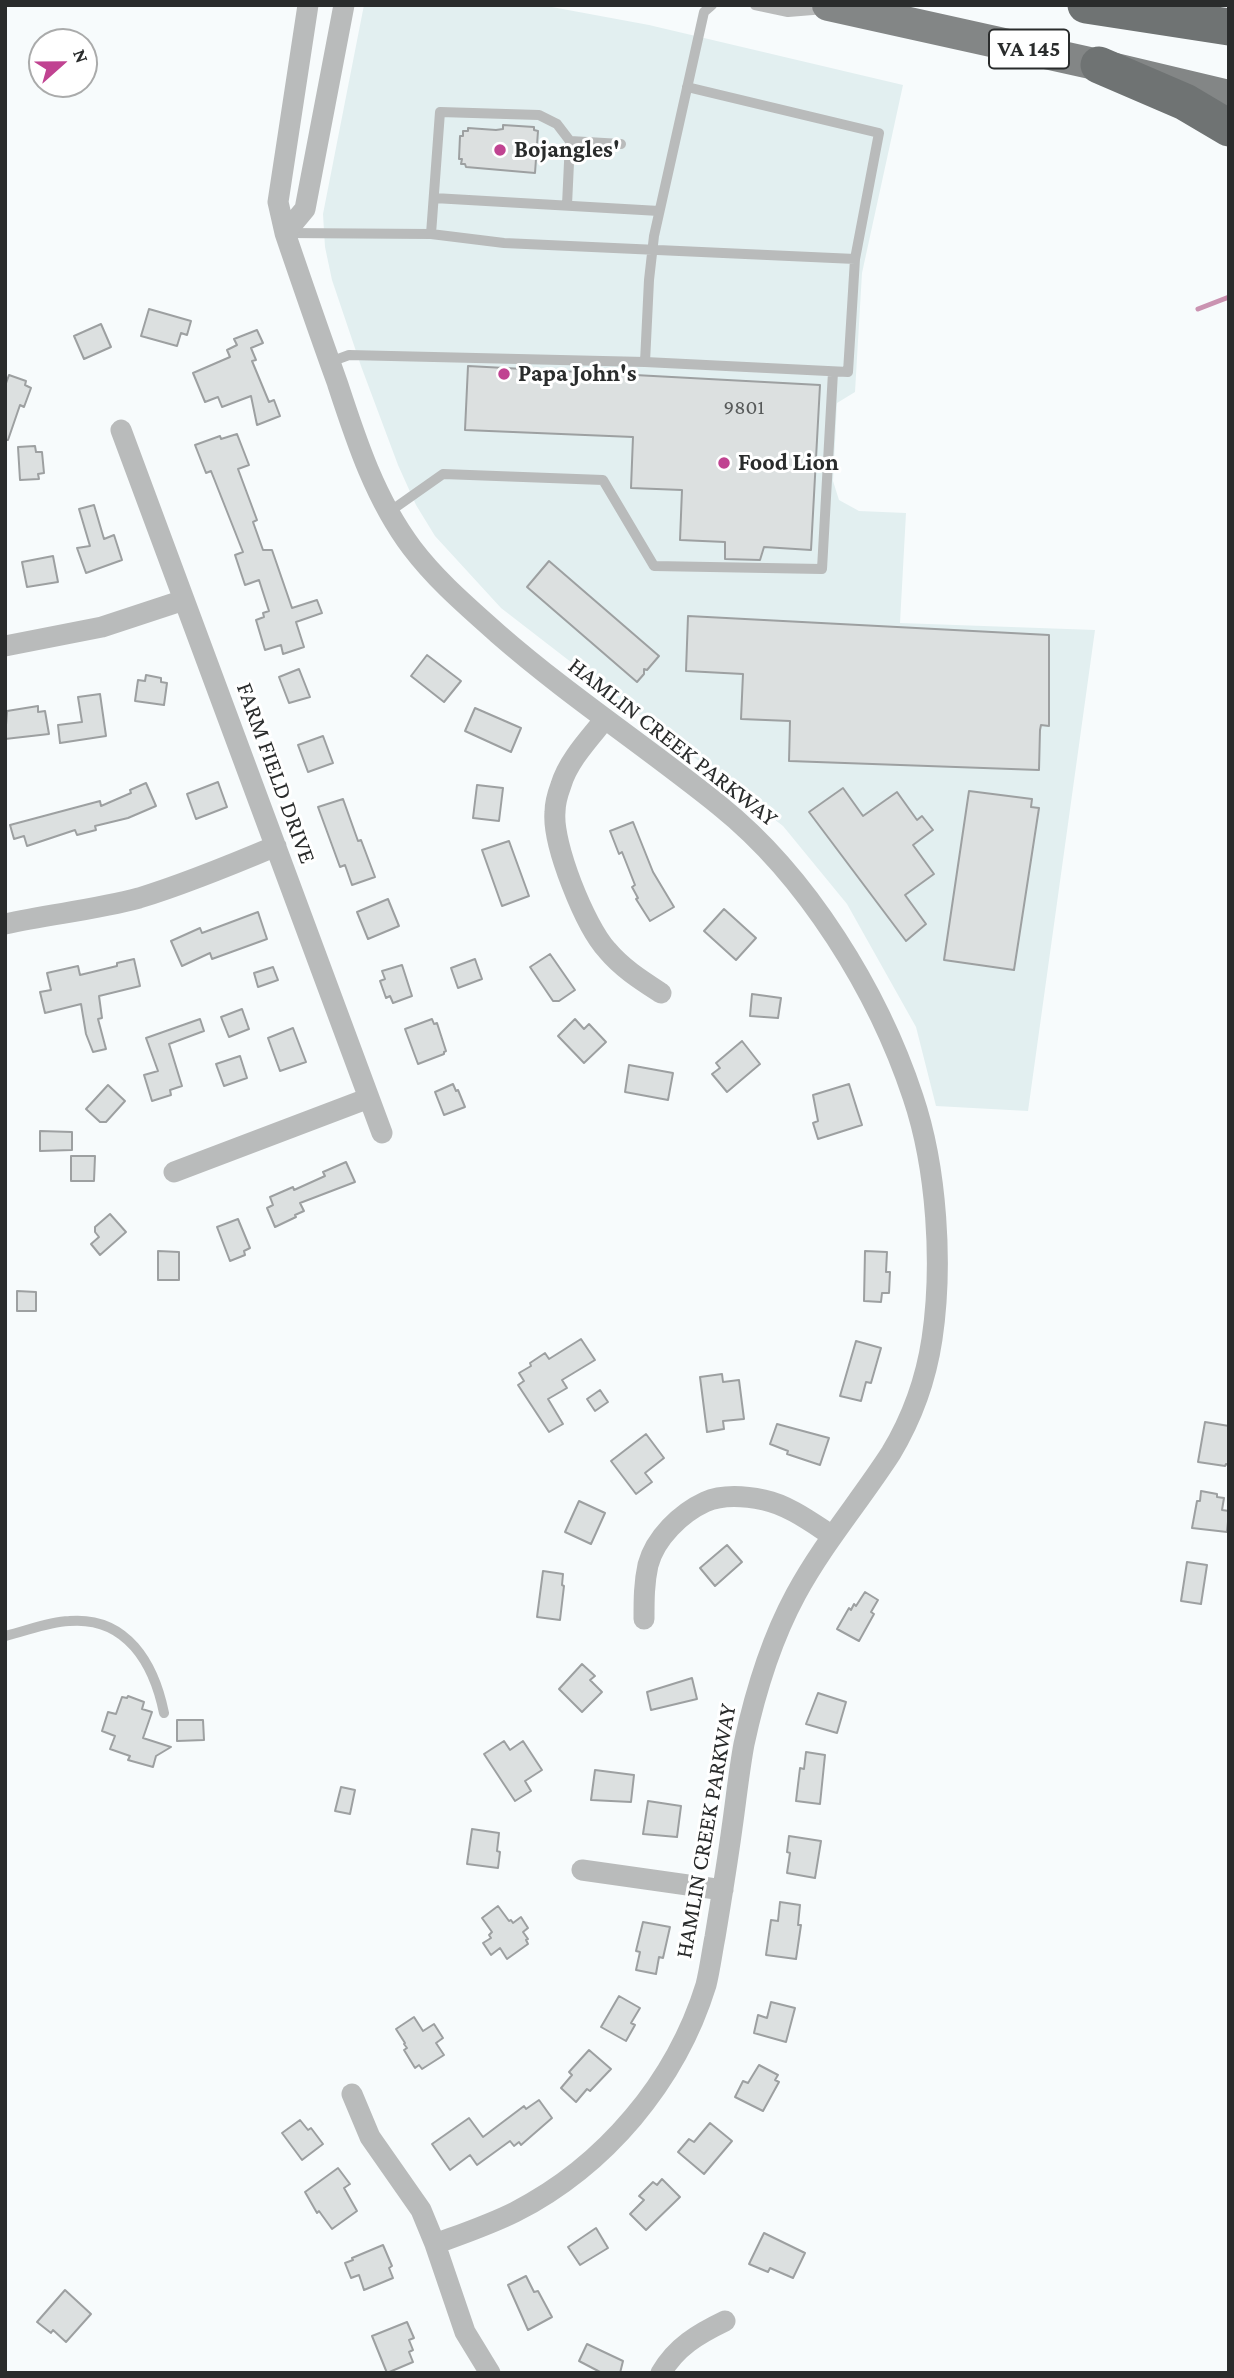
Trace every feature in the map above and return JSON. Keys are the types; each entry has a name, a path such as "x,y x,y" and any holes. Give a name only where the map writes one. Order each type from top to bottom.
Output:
{"highway":[{"path":"1086,5 1229,27"},
{"path":"1099,65 1185,102 1229,128"}],"main road":[{"name":"VA 145","path":"1077,5 1229,41"},
{"name":"VA 145","path":"834,7 1229,96"}],"street":[{"name":"HAMLIN CREEK PARKWAY","path":"308,5 278,202 285,233 357,442 389,512 412,547 453,594 538,669 722,808 752,834 816,908 860,980 894,1047 914,1099 930,1163 936,1229 936,1285 931,1343 925,1375 916,1401 892,1450 831,1535 794,1596 757,1693 744,1746 706,1983 685,2036 665,2075 635,2117 593,2159 553,2189 514,2212 435,2244"},
{"path":"285,233 305,209 344,5"},
{"name":"FARM FIELD DRIVE","path":"121,430 382,1133"},
{"path":"5,646 102,627 184,600"},
{"path":"605,719 575,758 561,782 555,812 557,840 587,919 605,948 630,974 661,993"},
{"path":"5,924 139,898 276,846"},
{"path":"174,1172 369,1098"},
{"path":"644,1619 643,1591 649,1562 661,1537 682,1517 706,1502 735,1496 767,1500 796,1513 831,1535"},
{"path":"582,1871 723,1890"},
{"path":"352,2094 370,2137 421,2210 465,2332 490,2373"},
{"path":"662,2373 671,2356 680,2348 697,2334 725,2321"}],"lane":[{"path":"755,5 788,12 834,7"},
{"path":"645,362 653,250 659,211 705,7"},
{"path":"330,362 349,355 645,362 848,372 855,259 879,133 687,87"},
{"path":"431,233 440,112 538,115 556,124 570,141 567,205"},
{"path":"570,141 621,144"},
{"path":"433,198 659,211"},
{"path":"285,233 431,233 495,242 855,259"},
{"path":"389,512 443,474 604,480 654,566 822,569 833,372"},
{"path":"5,1636 72,1620 96,1623 115,1630 126,1636 141,1655 153,1676 164,1713"}],"shaded area":[{"path":"364,5 541,5 649,25 903,85 862,273 855,392 837,403 833,481 839,500 859,511 906,513 900,623 1095,630 1028,1111 936,1106 916,1027 847,904 783,826 501,608 435,536 416,505 361,366 332,280 325,247 323,214"}],"building":[{"name":"Bojangles'","path":"503,125 534,127 534,130 538,131 535,173 466,167 461,164 460,136 463,136 463,131 468,131 468,128 503,129"},
{"path":"149,309 191,321 187,335 181,333 177,346 141,336"},
{"path":"101,324 111,347 84,359 74,336"},
{"path":"257,330 263,343 251,348 256,360 252,361 269,402 274,400 280,416 257,425 251,396 222,407 218,397 205,402 193,373 230,357 227,350 237,345 234,339"},
{"name":"Food Lion","path":"468,366 820,385 811,550 764,547 760,560 725,559 725,542 680,540 682,490 631,488 633,437 465,430"},
{"path":"9,375 26,381 25,385 31,388 24,407 20,405 8,440 5,440 5,386"},
{"path":"237,434 249,465 238,469 257,520 253,522 263,550 272,550 292,608 317,600 322,613 296,622 304,647 283,654 281,645 265,650 256,620 269,611 259,580 245,585 235,555 243,552 211,471 206,473 195,445 220,436 221,439"},
{"path":"35,446 36,452 42,452 44,473 38,474 39,479 20,480 18,447"},
{"path":"94,505 104,539 114,535 122,560 86,573 77,548 90,546 79,509"},
{"path":"53,556 58,582 27,587 22,562"},
{"path":"549,561 659,656 647,670 644,669 644,674 637,682 527,587"},
{"path":"688,616 1049,635 1049,726 1041,725 1039,770 789,761 790,721 741,719 743,674 686,671"},
{"path":"427,655 461,681 444,702 411,676"},
{"path":"299,669 310,697 289,703 279,677"},
{"path":"146,675 161,678 161,682 167,683 164,705 135,701 138,680 145,681"},
{"path":"100,694 106,736 60,743 58,725 82,722 78,697"},
{"path":"38,706 38,712 45,711 49,734 5,739 7,711"},
{"path":"475,708 521,728 511,752 465,731"},
{"path":"323,736 333,763 308,772 298,745"},
{"path":"218,782 227,807 196,819 187,794"},
{"path":"146,783 156,806 128,818 95,826 96,830 77,835 75,830 27,846 24,836 14,839 10,825 100,801 101,806"},
{"path":"477,785 503,788 499,821 473,818"},
{"path":"843,788 863,816 897,792 917,820 922,816 933,830 913,845 934,874 905,895 926,924 906,941 809,812"},
{"path":"969,791 1032,799 1031,807 1039,808 1014,970 944,960"},
{"path":"343,799 375,877 352,885 345,865 340,867 318,807"},
{"path":"633,822 653,872 674,907 650,921 636,899 638,898 632,887 635,885 610,831"},
{"path":"509,841 529,896 502,906 482,850"},
{"path":"388,899 399,926 368,939 357,912"},
{"path":"724,909 756,938 736,960 704,931"},
{"path":"258,912 267,939 212,959 210,953 182,966 171,941 200,928 202,933"},
{"path":"550,954 575,990 559,1001 553,1001 530,967"},
{"path":"134,959 140,986 99,996 102,1018 98,1019 106,1049 93,1052 86,1034 81,1004 45,1013 40,992 51,990 47,973 78,966 80,975"},
{"path":"475,959 482,979 458,988 451,968"},
{"path":"402,965 412,996 393,1003 390,996 386,998 380,981 385,979 382,971"},
{"path":"273,967 278,980 258,987 254,973"},
{"path":"752,994 781,998 778,1018 750,1016"},
{"path":"242,1009 249,1029 229,1037 221,1017"},
{"path":"200,1019 204,1031 169,1044 182,1086 170,1090 171,1095 152,1101 144,1075 158,1071 146,1038"},
{"path":"432,1019 434,1024 437,1023 446,1051 418,1064 405,1029"},
{"path":"575,1019 584,1029 589,1024 606,1042 584,1063 558,1036"},
{"path":"293,1028 306,1062 280,1071 268,1038"},
{"path":"742,1041 760,1064 727,1092 712,1074 720,1068 716,1063"},
{"path":"240,1056 247,1078 224,1086 216,1064"},
{"path":"629,1065 673,1073 668,1100 625,1092"},
{"path":"453,1084 465,1107 444,1115 435,1092"},
{"path":"849,1084 862,1125 818,1139 813,1123 818,1121 813,1095"},
{"path":"108,1085 125,1101 106,1122 100,1122 86,1109"},
{"path":"40,1131 72,1132 72,1150 40,1151"},
{"path":"71,1156 95,1156 94,1181 71,1181"},
{"path":"346,1162 355,1182 300,1203 304,1211 275,1227 267,1208 273,1205 270,1197 325,1176 323,1172"},
{"path":"110,1214 126,1232 100,1255 91,1244 99,1237 95,1227"},
{"path":"238,1219 250,1248 244,1251 245,1255 230,1261 217,1227"},
{"path":"158,1251 179,1252 179,1280 158,1280"},
{"path":"865,1251 887,1252 889,1293 882,1293 881,1302 864,1301"},
{"path":"17,1291 36,1292 36,1311 17,1311"},
{"path":"581,1339 595,1360 562,1380 567,1388 548,1399 563,1424 549,1432 518,1385 524,1381 519,1373 545,1353 549,1359"},
{"path":"856,1341 881,1348 871,1383 866,1382 861,1401 840,1396"},
{"path":"722,1374 723,1382 739,1380 744,1419 723,1421 724,1429 707,1432 700,1377"},
{"path":"600,1390 608,1402 595,1411 587,1399"},
{"path":"1205,1422 1229,1426 1229,1465 1198,1462"},
{"path":"777,1424 829,1438 820,1465 787,1454 788,1451 770,1444"},
{"path":"646,1434 664,1458 645,1473 652,1482 636,1494 611,1461"},
{"path":"1201,1491 1224,1498 1222,1510 1229,1511 1227,1532 1192,1528"},
{"path":"579,1501 605,1513 591,1544 565,1532"},
{"path":"727,1545 742,1562 715,1586 700,1568"},
{"path":"1187,1562 1207,1565 1201,1604 1181,1601"},
{"path":"543,1571 563,1574 560,1620 537,1617"},
{"path":"865,1592 878,1600 871,1612 874,1614 859,1641 837,1629 849,1608 851,1610 854,1604 856,1606"},
{"path":"582,1664 595,1676 590,1680 602,1692 582,1712 559,1689"},
{"path":"692,1678 697,1699 651,1710 647,1692"},
{"path":"818,1693 846,1702 837,1733 806,1724"},
{"path":"128,1696 144,1702 142,1709 152,1712 143,1738 171,1747 156,1756 153,1767 128,1760 130,1756 110,1749 115,1736 102,1731 108,1712 116,1714 122,1697"},
{"path":"177,1720 203,1720 204,1740 177,1741"},
{"path":"504,1741 510,1750 523,1741 542,1770 525,1781 531,1791 515,1801 484,1754"},
{"path":"806,1752 825,1755 820,1804 796,1801 800,1768 804,1769"},
{"path":"595,1770 634,1775 631,1802 591,1800"},
{"path":"341,1787 355,1790 350,1814 335,1811"},
{"path":"648,1801 681,1806 677,1837 643,1834"},
{"path":"472,1829 499,1833 498,1868 467,1864"},
{"path":"789,1836 821,1841 815,1878 787,1873"},
{"path":"780,1902 800,1905 798,1925 801,1925 796,1959 766,1955 771,1920 778,1921"},
{"path":"498,1906 509,1921 513,1923 521,1917 528,1928 523,1932 528,1944 507,1959 500,1948 491,1955 483,1943 491,1938 489,1935 492,1932 482,1918"},
{"path":"643,1922 670,1927 663,1958 659,1957 656,1974 636,1970 640,1952 636,1951"},
{"path":"619,1996 640,2008 631,2023 635,2025 626,2041 601,2027"},
{"path":"771,2002 795,2008 786,2042 754,2033 758,2015 767,2018"},
{"path":"414,2017 423,2031 434,2024 443,2038 436,2043 444,2055 422,2069 419,2065 415,2068 396,2029"},
{"path":"589,2050 611,2069 576,2102 561,2088 572,2075 569,2072"},
{"path":"759,2065 778,2075 775,2080 779,2082 763,2111 735,2097 743,2081 748,2083"},
{"path":"539,2100 552,2118 521,2145 519,2142 514,2146 510,2141 477,2165 470,2155 450,2170 432,2144 469,2118 483,2137 524,2106 526,2109"},
{"path":"300,2120 308,2130 311,2128 323,2144 302,2160 282,2133"},
{"path":"710,2123 732,2141 704,2174 678,2152 689,2139 694,2142"},
{"path":"338,2168 350,2184 344,2188 357,2211 332,2229 319,2211 317,2213 305,2192"},
{"path":"662,2179 680,2197 646,2230 630,2214 644,2200 639,2196 653,2182 657,2185"},
{"path":"596,2228 608,2248 580,2265 568,2247"},
{"path":"764,2233 805,2253 793,2278 770,2268 768,2272 749,2264"},
{"path":"383,2245 392,2266 389,2268 393,2278 364,2290 359,2275 351,2278 345,2263"},
{"path":"526,2276 534,2292 538,2291 552,2317 528,2330 508,2285"},
{"path":"65,2290 91,2314 66,2342 53,2330 51,2333 37,2322"},
{"path":"407,2322 414,2338 409,2340 413,2350 409,2352 413,2362 387,2373 372,2336"},
{"path":"587,2344 623,2361 620,2373 602,2373 579,2361"}],"waterway":[{"path":"1198,309 1229,297"}],"place":[{"name":"Bojangles'","path":"500,150"},
{"name":"Papa John's","path":"504,374"},
{"name":"Food Lion","path":"724,463"}]}
